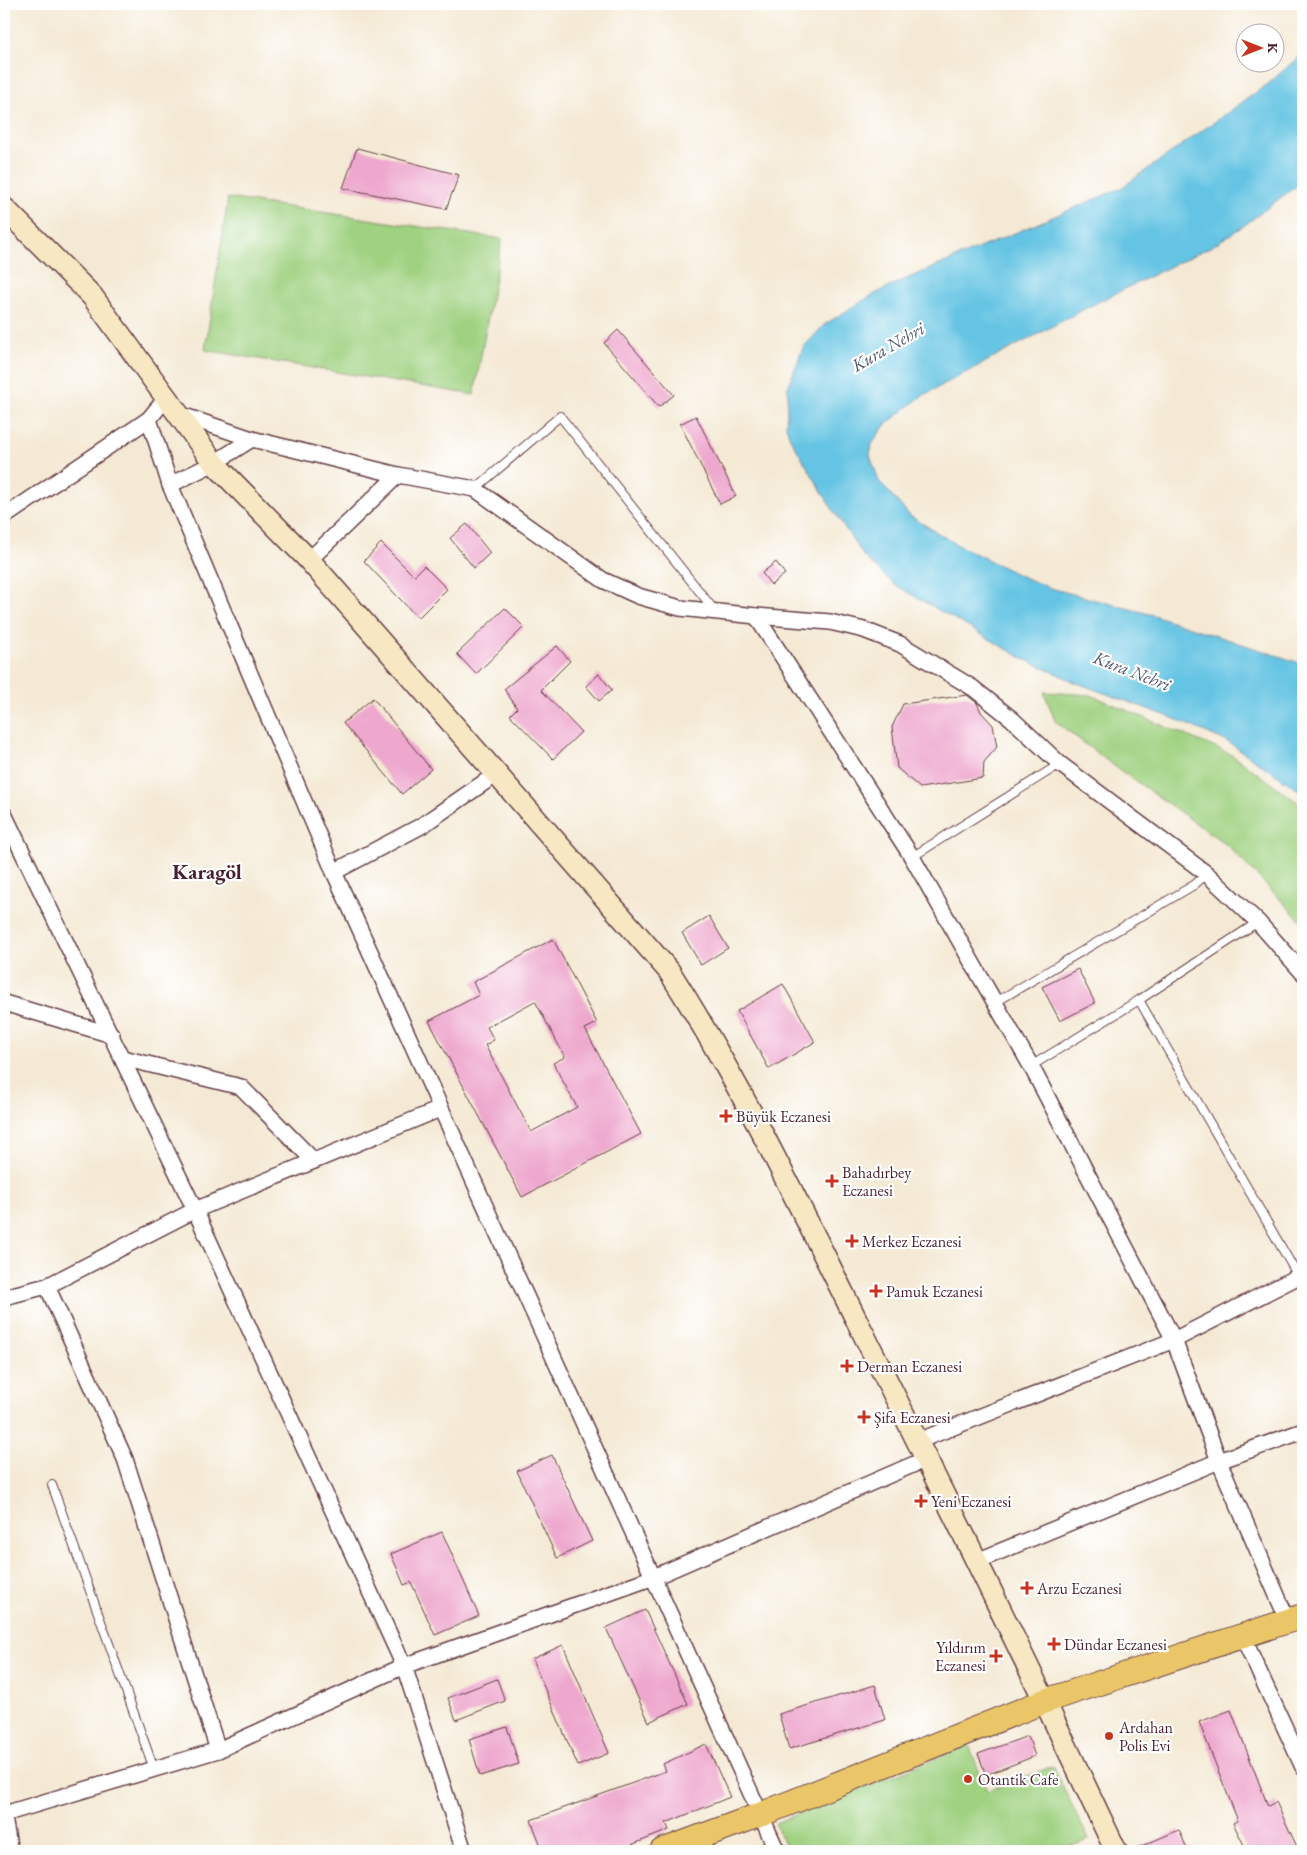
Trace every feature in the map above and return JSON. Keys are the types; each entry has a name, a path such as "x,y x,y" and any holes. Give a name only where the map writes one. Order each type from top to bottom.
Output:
{"main road":[{"path":"4,208 92,296 214,463 309,560 495,775 669,971 704,1025 751,1109 977,1561 1116,1851"},
{"path":"662,1851 762,1814 1045,1701 1296,1619"}],"street":[{"path":"4,517 149,419 166,398"},
{"path":"179,414 252,439 398,475 475,489 603,580 638,596 680,608 718,614 830,622 864,630 900,644 973,688 1012,719 1060,764 1207,874 1258,922 1303,973"},
{"path":"149,419 170,485 334,872 440,1109 762,1814 777,1851"},
{"path":"170,485 214,463 252,439"},
{"path":"309,560 398,475"},
{"path":"756,616 912,857 1031,1066 1174,1340 1219,1461 1296,1619"},
{"path":"334,872 421,826 495,775"},
{"path":"4,814 195,1210 404,1666 464,1851"},
{"path":"4,1003 112,1036"},
{"path":"123,1058 242,1087 314,1161"},
{"path":"4,1297 47,1286 195,1210 440,1109"},
{"path":"10,1851 4,1816 218,1750 404,1666 654,1578 922,1450 1174,1340 1301,1275"},
{"path":"47,1286 125,1459 218,1750"},
{"path":"977,1561 1219,1461 1303,1431"},
{"path":"1243,1637 1303,1767"}],"lane":[{"path":"475,489 560,416 718,614"},
{"path":"912,857 1060,764"},
{"path":"996,1002 1194,885 1207,874"},
{"path":"1031,1066 1139,1000 1258,922"},
{"path":"1139,1000 1301,1275"},
{"path":"52,1485 154,1769"}],"green space":[{"path":"228,198 502,239 474,395 205,350"},
{"path":"1044,692 1091,695 1232,755 1303,806 1303,923 1227,845 1110,763 1055,721"},
{"path":"969,1745 987,1791 1053,1766 1089,1840 1056,1851 787,1851 775,1823"}],"water":[{"name":"Kura Nehri","path":"1303,53 1303,181 1242,227 1212,246 1096,303 922,396 885,425 872,444 870,456 879,481 910,516 956,544 1021,576 1050,588 1153,615 1303,664 1303,793 1228,742 1175,719 1077,683 1024,659 895,585 865,558 836,515 790,438 786,426 788,387 803,348 824,325 869,297 899,282 1121,188 1268,84 1284,72 1284,70"}],"building":[{"path":"357,148 459,175 446,209 343,188"},
{"path":"618,330 674,395 659,407 604,343"},
{"path":"696,416 736,496 720,504 680,424"},
{"path":"467,524 490,553 474,568 450,538"},
{"path":"381,543 414,576 424,566 447,589 418,618 364,561"},
{"path":"776,562 785,574 771,585 762,573"},
{"path":"505,608 524,627 476,674 457,654"},
{"path":"557,646 570,661 541,690 581,732 553,759 510,715 517,708 504,689"},
{"path":"599,674 612,690 599,701 586,686"},
{"path":"967,695 977,703 981,712 993,725 997,747 984,762 983,778 920,788 897,768 892,727 903,704"},
{"path":"373,698 431,769 402,794 343,723"},
{"path":"709,916 728,948 701,965 682,933"},
{"path":"553,939 597,1023 585,1029 641,1134 522,1197 429,1021 479,995 473,982","holes":["535,1001 565,1057 553,1063 577,1107 531,1132 485,1045 494,1040 487,1027"]},
{"path":"1078,969 1095,1003 1060,1021 1042,987"},
{"path":"783,984 815,1042 769,1069 737,1011"},
{"path":"552,1455 592,1541 557,1558 517,1471"},
{"path":"442,1532 479,1616 435,1635 411,1582 404,1585 391,1554"},
{"path":"645,1610 688,1704 649,1722 606,1628"},
{"path":"563,1645 609,1753 578,1766 532,1659"},
{"path":"497,1679 505,1701 456,1720 448,1698"},
{"path":"875,1685 885,1720 789,1749 779,1714"},
{"path":"1231,1710 1268,1806 1276,1802 1299,1851 1247,1851 1233,1823 1238,1821 1199,1722"},
{"path":"507,1727 519,1764 480,1776 469,1739"},
{"path":"1028,1736 1035,1756 986,1775 978,1754"},
{"path":"706,1744 730,1797 666,1823 669,1830 616,1851 543,1851 531,1820 666,1771 663,1764"},
{"path":"1179,1830 1188,1851 1130,1851"}],"place":[{"name":"Büyük Eczanesi","path":"726,1116"},
{"name":"Bahadırbey Eczanesi","path":"832,1181"},
{"name":"Merkez Eczanesi","path":"852,1241"},
{"name":"Pamuk Eczanesi","path":"876,1291"},
{"name":"Derman Eczanesi","path":"847,1366"},
{"name":"Şifa Eczanesi","path":"864,1417"},
{"name":"Yeni Eczanesi","path":"921,1501"},
{"name":"Arzu Eczanesi","path":"1027,1588"},
{"name":"Dündar Eczanesi","path":"1054,1644"},
{"name":"Yıldırım Eczanesi","path":"996,1656"},
{"name":"Ardahan Polis Evi","path":"1109,1736"},
{"name":"Otantik Cafe","path":"968,1779"}],"district":[{"name":"Karagöl","path":"207,872"}]}
